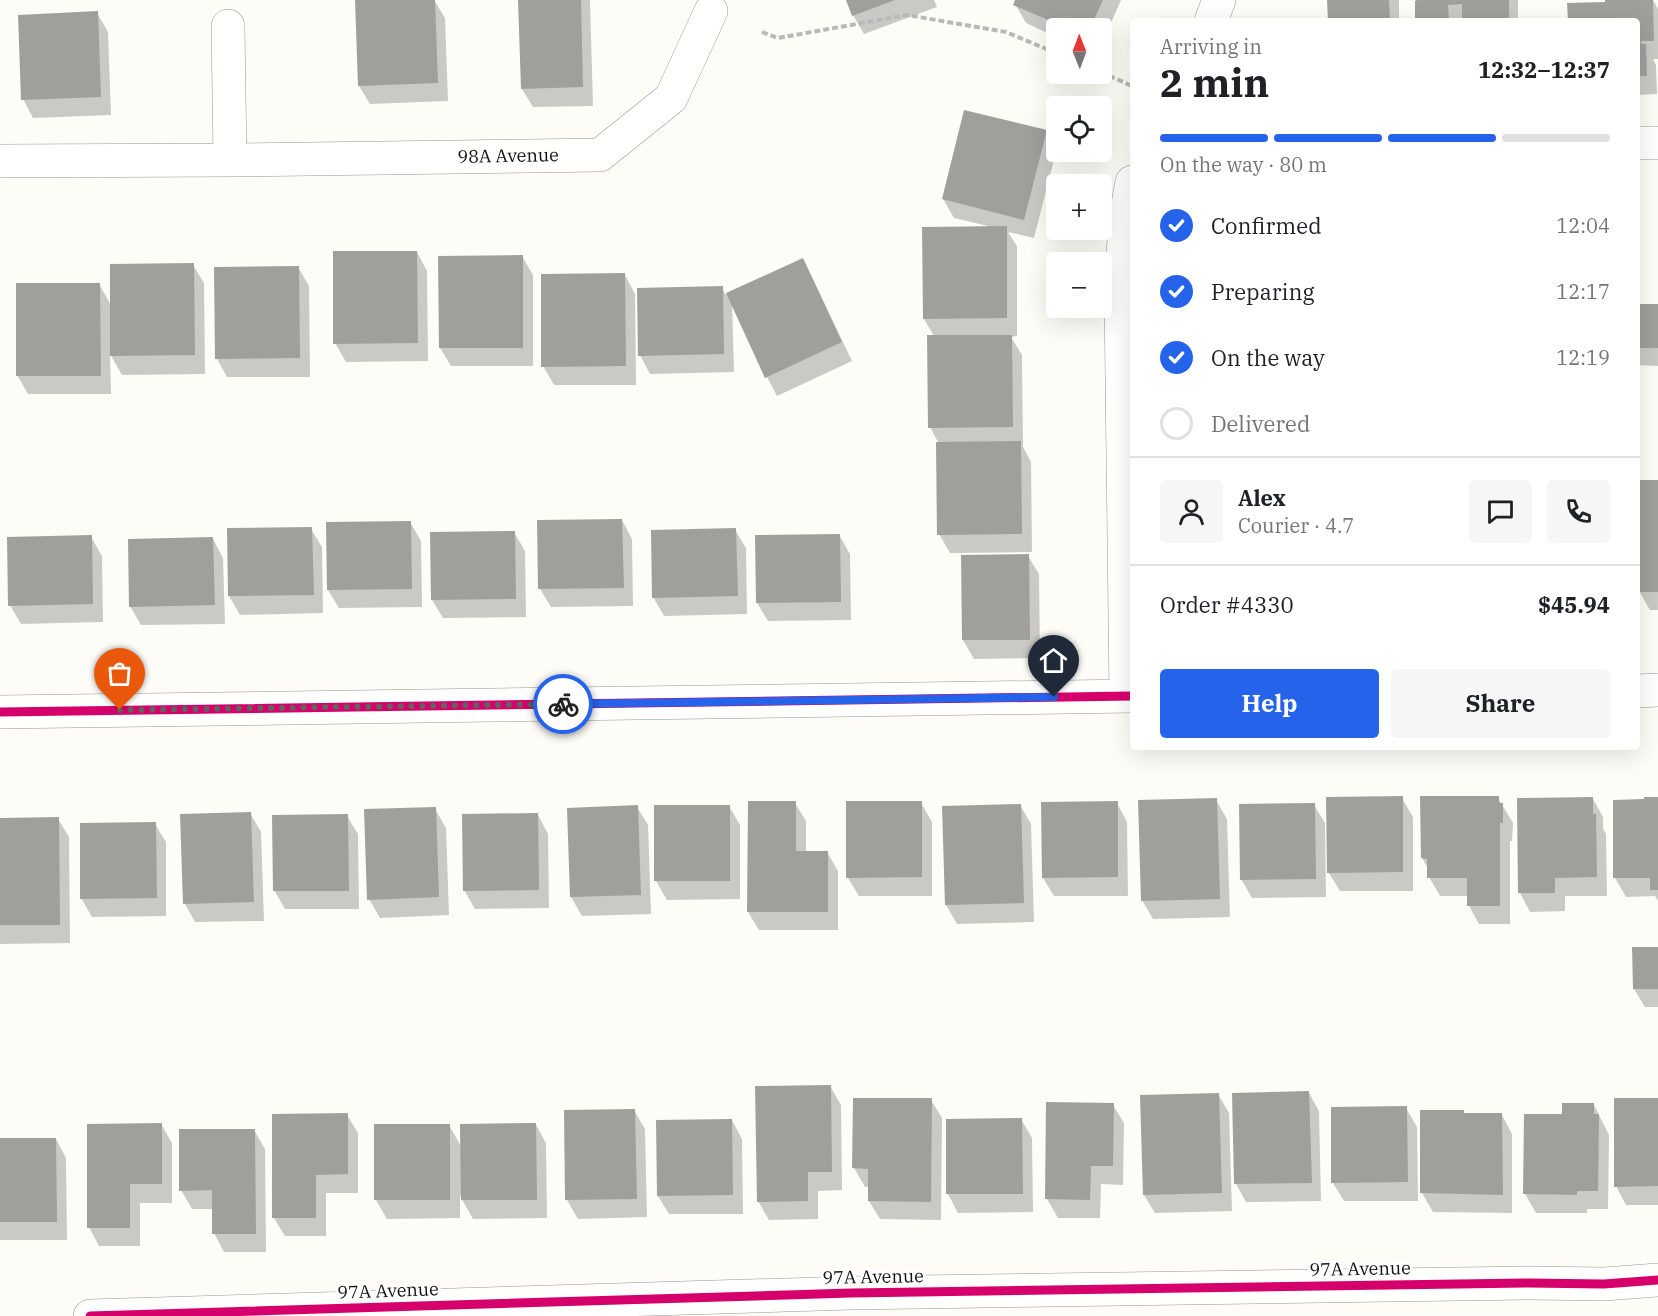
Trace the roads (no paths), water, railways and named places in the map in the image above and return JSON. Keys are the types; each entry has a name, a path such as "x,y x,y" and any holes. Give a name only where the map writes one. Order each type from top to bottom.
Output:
{"street":[{"path":"1212,18 1219,0"},
{"name":"98A Avenue","path":"0,161 600,155 671,98 711,10"},
{"path":"228,26 230,160"},
{"path":"1640,143 1658,143"},
{"path":"0,712 1129,696 1121,298 1124,238 1130,192"},
{"path":"1640,691 1658,690"},
{"name":"97A Avenue","path":"90,1316 851,1293 1529,1283 1604,1284 1658,1280"}]}
